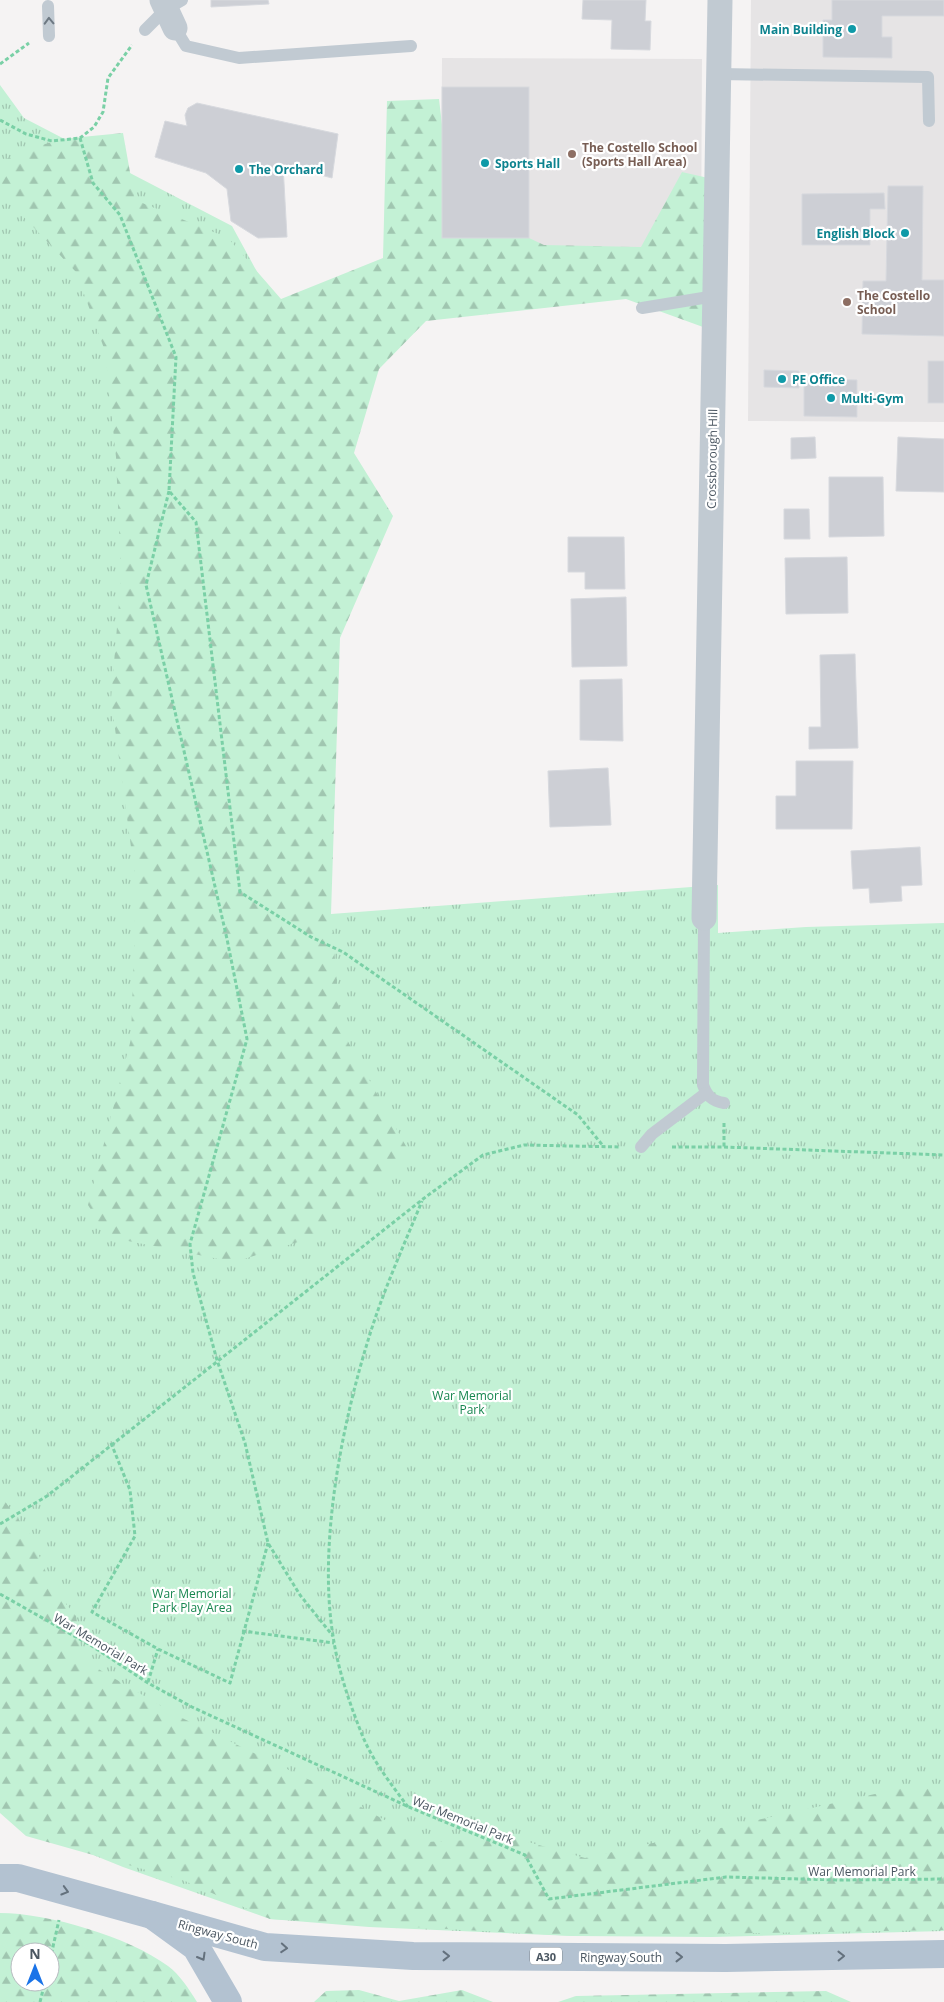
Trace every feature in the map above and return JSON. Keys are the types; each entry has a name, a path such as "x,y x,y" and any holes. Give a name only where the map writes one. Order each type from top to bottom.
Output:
{"main road":[{"name":"Ringway South","path":"0,1878 18,1878 265,1946 413,1956 726,1958 944,1954"},
{"path":"152,1915 196,1946 228,2002"}],"street":[{"name":"Crossborough Hill","path":"704,918 720,0"}],"lane":[{"path":"48,6 49,36"},
{"path":"145,30 171,9 186,46 239,58 411,46"},
{"path":"719,74 928,77 929,121"},
{"path":"642,308 715,296"},
{"path":"704,918 702,1071 706,1093 711,1098 724,1103"},
{"path":"641,1148 652,1134 706,1093"}],"path":[{"path":"0,120 26,134 52,141 80,138 94,127 103,112 108,78 126,51 145,30"},
{"path":"0,64 30,42"},
{"path":"80,138 93,183 120,215 176,357 169,491 146,585 227,939 247,1039 190,1244 193,1273 217,1360 245,1444 268,1544 300,1595 332,1636"},
{"path":"169,491 196,522 240,892 311,937 343,952 578,1115 604,1147"},
{"path":"0,1524 46,1496 423,1199 483,1155 524,1146 724,1147 944,1155"},
{"path":"408,1807 383,1773 364,1738 342,1678 332,1636 328,1572 330,1534 337,1480 350,1408 370,1333 423,1199"},
{"path":"112,1443 130,1490 135,1536 92,1612 158,1650 230,1683 242,1631 268,1544"},
{"name":"War Memorial Park","path":"0,1594 92,1646 148,1683 192,1707 408,1807 526,1855 549,1899 726,1877 839,1880 944,1879"},
{"path":"242,1631 334,1644"},
{"path":"148,1683 158,1650"},
{"path":"54,1942 61,1912"}],"shaded area":[{"name":"The Costello School","path":"751,0 944,0 944,422 748,421"},
{"name":"The Costello School (Sports Hall Area)","path":"442,58 702,59 701,250 441,249"}],"green space":[{"name":"War Memorial Park","path":"0,85 24,118 232,226 314,376 279,554 331,914 718,885 718,933 806,927 944,923 944,1931 712,1937 573,1936 369,1927 270,1919 123,1867 19,1825 0,1810"},
{"path":"439,99 455,236 529,238 544,245 641,247 682,172 717,180 714,331 626,299 426,321 379,369 354,453 393,516 340,638 331,914 341,1029 412,1157 314,1237 234,1262 108,1237 88,1205 131,1039 136,884 111,699 121,579 116,457 105,351 76,272 0,192 0,162 23,151 61,139 123,133 135,200 228,238 281,299 383,258 387,101"},
{"path":"0,1495 31,1536 52,1587 76,1616 83,1660 180,1717 326,1788 425,1842 514,1838 585,1858 902,1788 944,1789 944,1930 573,1936 270,1919 185,1881 26,1836 0,1813"},
{"path":"0,1913 41,1917 64,1922 132,1945 168,1966 184,1983 197,2002 0,2002"},
{"path":"359,1990 399,2001 462,1990 493,2002 314,2002 326,1991"},
{"path":"826,1991 851,2002 558,2002 576,1996"}],"building":[{"path":"211,0 268,0 269,4 211,7"},
{"path":"583,0 646,0 645,21 651,21 650,50 611,49 612,20 582,19"},
{"name":"Main Building","path":"832,0 944,0 944,16 882,16 882,37 892,37 892,58 823,57 823,20 832,20"},
{"name":"Sports Hall","path":"442,87 529,87 529,238 442,238"},
{"name":"The Orchard","path":"197,103 338,134 332,178 283,165 287,237 258,238 231,221 227,189 206,173 155,157 165,121 187,126 185,115 188,108"},
{"name":"English Block","path":"888,186 923,186 922,280 944,280 944,336 862,334 863,281 886,281"},
{"path":"884,193 885,209 870,209 870,245 802,245 802,194"},
{"path":"928,361 944,361 944,403 928,403"},
{"name":"PE Office","path":"764,370 799,371 799,388 764,387"},
{"name":"Multi-Gym","path":"804,379 857,380 857,417 804,416"},
{"path":"815,437 816,458 791,459 791,438"},
{"path":"898,437 944,439 944,492 896,491"},
{"path":"829,477 883,477 884,536 829,537"},
{"path":"784,509 809,509 810,539 784,539"},
{"path":"568,537 624,537 625,589 585,589 585,572 568,572"},
{"path":"847,557 848,613 786,614 785,558"},
{"path":"626,597 627,666 572,667 571,599"},
{"path":"855,654 858,748 809,749 809,727 821,727 820,655"},
{"path":"622,679 623,741 580,740 580,680"},
{"path":"796,761 853,761 852,829 776,829 776,796 796,796"},
{"path":"608,768 611,825 550,827 548,771"},
{"path":"920,847 922,885 901,886 902,901 870,903 869,888 853,889 851,851"}],"place":[{"name":"Main Building","path":"852,29"},
{"name":"The Costello School (Sports Hall Area)","path":"572,154"},
{"name":"Sports Hall","path":"485,163"},
{"name":"The Orchard","path":"239,169"},
{"name":"English Block","path":"905,233"},
{"name":"The Costello School","path":"847,302"},
{"name":"PE Office","path":"782,379"},
{"name":"Multi-Gym","path":"831,398"}],"park label":[{"name":"War Memorial Park Play Area","path":"192,1600"}]}
